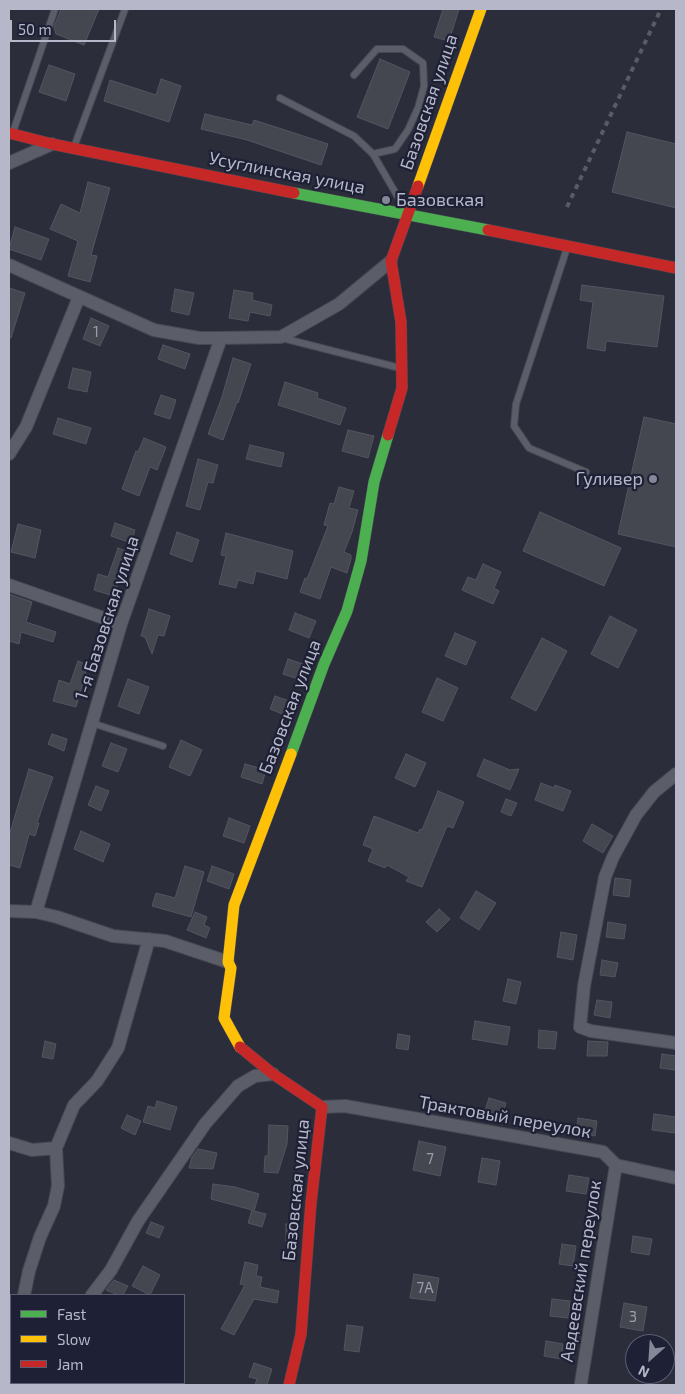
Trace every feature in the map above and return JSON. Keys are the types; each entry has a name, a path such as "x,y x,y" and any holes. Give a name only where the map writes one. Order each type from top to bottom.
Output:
{"street":[{"name":"Базовская улица","path":"289,1385 301,1334 310,1202 322,1107 273,1074 238,1046 224,1018 234,905 324,664 348,611 361,561 374,482 402,388 401,322 391,262 481,9"},
{"name":"Усуглинская улица","path":"11,133 52,144 676,268"},
{"path":"9,163 52,144"},
{"path":"9,265 154,330 199,338 222,338 281,337 338,304 391,262"},
{"path":"9,454 26,427 79,297"},
{"name":"1-я Базовская улица","path":"36,912 121,624 222,338"},
{"path":"9,585 121,624"},
{"path":"676,774 654,792 636,815 613,857 606,877 584,986 580,1027 591,1031 676,1043"},
{"path":"9,911 36,912 57,917 113,936 165,941 229,965"},
{"path":"24,1294 40,1236 54,1206 58,1186 56,1148 74,1106 97,1081 118,1048 149,939"},
{"path":"93,1294 111,1270 138,1221 205,1124 238,1086 256,1076 273,1074"},
{"name":"Трактовый переулок","path":"322,1107 345,1106 602,1152 616,1165 676,1178"},
{"path":"9,1143 32,1150 56,1148"},
{"name":"Авдеевский переулок","path":"581,1383 616,1165"}],"lane":[{"path":"11,133 55,9"},
{"path":"74,148 124,9"},
{"path":"354,75 377,49 403,50 423,63 424,86 418,108 408,130 395,149 373,154"},
{"path":"280,98 354,136 373,154 408,215"},
{"path":"567,246 516,404 514,426 529,448 586,472"},
{"path":"281,337 402,368"},
{"path":"92,723 163,746"}],"building":[{"path":"61,9 99,9 84,45 56,34 54,27"},
{"path":"443,9 459,9 449,41 434,37"},
{"path":"380,59 410,72 388,129 357,117"},
{"path":"49,65 75,74 66,101 39,92"},
{"path":"161,79 181,86 169,122 104,101 110,80 156,95"},
{"path":"205,114 252,125 254,120 328,144 321,165 247,140 201,129"},
{"path":"627,132 676,144 676,208 612,192"},
{"path":"88,182 110,188 91,255 97,256 90,282 68,276 78,241 50,229 61,204 80,213"},
{"path":"15,227 49,239 41,260 9,249"},
{"path":"582,285 664,296 657,347 606,341 605,351 587,348 593,302 580,300"},
{"path":"9,288 25,293 11,338 9,337"},
{"path":"175,289 194,293 189,315 171,311"},
{"path":"234,290 253,293 252,300 272,305 270,316 250,312 248,321 229,318"},
{"path":"91,318 109,326 100,346 83,339"},
{"path":"163,345 190,354 185,369 158,359"},
{"path":"233,358 251,364 223,440 208,434 222,397"},
{"path":"73,368 91,372 87,392 68,388"},
{"path":"285,382 318,393 317,398 346,408 340,425 278,405"},
{"path":"161,395 176,400 170,419 154,414"},
{"name":"Гуливер","path":"644,417 676,424 676,547 618,534"},
{"path":"58,418 91,428 86,444 53,434"},
{"path":"348,430 374,436 368,458 342,451"},
{"path":"144,438 166,447 157,470 150,467 139,496 122,489 136,451 138,452"},
{"path":"250,445 284,453 281,467 246,459"},
{"path":"198,459 218,465 213,483 208,482 200,510 186,506"},
{"path":"339,487 354,491 349,508 358,510 344,552 351,555 351,559 347,573 331,567 320,599 300,592 328,526 324,525 330,503 334,504"},
{"path":"540,512 621,548 604,586 523,551"},
{"path":"115,523 135,530 131,543 111,536"},
{"path":"18,524 41,530 35,558 11,552"},
{"path":"177,532 199,540 192,562 170,554"},
{"path":"226,533 293,551 287,579 256,571 253,584 238,580 236,588 219,584 226,556 221,555"},
{"path":"118,548 132,553 126,570 122,568 114,596 94,590 98,574 108,577"},
{"path":"483,564 501,572 494,588 499,591 493,604 462,590 468,577 476,580"},
{"path":"9,594 32,602 26,622 56,632 53,642 21,632 19,644 9,641"},
{"path":"149,609 170,616 164,636 158,635 152,654 145,637 141,636"},
{"path":"295,613 316,621 309,638 289,630"},
{"path":"610,616 637,630 618,668 591,654"},
{"path":"455,633 476,642 466,665 445,656"},
{"path":"542,638 567,651 536,711 511,698"},
{"path":"288,659 303,664 298,679 283,674"},
{"path":"78,661 88,665 76,707 53,701 59,680 70,684"},
{"path":"437,678 458,688 443,721 422,712"},
{"path":"128,679 149,687 139,714 118,706"},
{"path":"275,696 292,702 287,716 270,709"},
{"path":"52,734 67,739 64,751 48,744"},
{"path":"181,740 202,750 190,776 169,767"},
{"path":"111,743 127,749 118,772 102,766"},
{"path":"406,754 426,763 415,787 395,778"},
{"path":"484,759 510,770 519,769 510,790 477,776"},
{"path":"245,764 266,770 262,784 241,777"},
{"path":"29,769 53,777 37,823 39,823 35,836 29,834 20,868 9,865 9,836"},
{"path":"541,783 554,788 555,785 571,791 563,811 535,800"},
{"path":"96,786 109,791 101,811 88,805"},
{"path":"438,791 464,802 453,828 447,826 422,887 406,881 409,877 387,865 385,868 368,861 373,849 363,845 374,816 418,833 420,829 422,830"},
{"path":"506,799 517,803 511,816 501,812"},
{"path":"229,818 250,826 244,843 223,836"},
{"path":"592,824 613,836 603,853 583,841"},
{"path":"81,831 110,844 103,862 74,849"},
{"path":"185,866 204,872 191,917 152,906 156,893 175,898"},
{"path":"212,866 234,874 229,889 207,881"},
{"path":"615,878 631,880 629,897 613,895"},
{"path":"476,891 496,903 479,930 460,918"},
{"path":"439,909 450,919 437,932 426,922"},
{"path":"195,912 207,917 204,925 210,928 206,938 187,930"},
{"path":"608,922 626,925 624,939 606,937"},
{"path":"561,932 577,935 573,960 557,957"},
{"path":"602,960 618,963 615,977 600,975"},
{"path":"508,979 521,982 516,1004 503,1001"},
{"path":"597,1000 612,1002 610,1018 594,1015"},
{"path":"475,1021 510,1027 507,1045 472,1039"},
{"path":"539,1030 557,1032 555,1049 538,1048"},
{"path":"398,1034 410,1036 408,1050 396,1048"},
{"path":"45,1041 56,1044 53,1059 42,1057"},
{"path":"588,1041 608,1042 607,1056 587,1056"},
{"path":"662,1054 676,1056 676,1070 660,1068"},
{"path":"489,1098 506,1103 502,1116 485,1111"},
{"path":"157,1101 177,1107 170,1130 143,1122 148,1106 155,1108"},
{"path":"654,1114 676,1117 676,1133 652,1130"},
{"path":"127,1115 141,1121 135,1135 121,1128"},
{"path":"578,1118 597,1121 595,1136 576,1133"},
{"path":"269,1125 288,1126 287,1144 278,1173 264,1172 265,1156 268,1156"},
{"path":"419,1141 446,1147 440,1176 413,1170"},
{"path":"198,1149 217,1153 213,1169 189,1168 192,1157"},
{"path":"482,1158 500,1161 496,1185 478,1182"},
{"path":"569,1175 589,1178 586,1194 566,1191"},
{"path":"213,1184 235,1187 259,1194 254,1211 266,1214 262,1227 248,1223 252,1210 211,1199"},
{"path":"151,1222 164,1227 159,1238 146,1233"},
{"path":"286,1224 299,1224 297,1250 286,1250"},
{"path":"633,1236 652,1239 649,1255 631,1252"},
{"path":"562,1244 576,1246 573,1266 559,1264"},
{"path":"245,1262 258,1265 256,1276 262,1277 260,1287 279,1291 277,1303 254,1299 234,1335 221,1329 245,1285 240,1284"},
{"path":"143,1266 160,1275 150,1294 132,1286"},
{"path":"414,1274 439,1278 435,1301 410,1298"},
{"path":"114,1280 128,1286 124,1294 116,1294 106,1290"},
{"path":"552,1299 570,1301 568,1318 550,1316"},
{"path":"624,1303 647,1307 643,1331 620,1327"},
{"path":"347,1325 363,1327 359,1352 344,1350"},
{"path":"546,1341 563,1344 561,1359 544,1356"},
{"path":"254,1363 272,1369 267,1385 255,1385 257,1379 249,1377"}],"railway":[{"path":"567,207 661,9"}],"traffic: fast":[{"path":"294,193 488,230"},
{"path":"291,754 324,664 347,611 361,561 374,482 388,435"}],"traffic: slow":[{"path":"418,186 481,9"},
{"path":"240,1047 224,1018 231,968 228,962 234,905 291,754"}],"traffic: jam":[{"path":"9,133 52,144 294,193"},
{"path":"388,435 402,388 401,322 391,261 418,186"},
{"path":"488,230 676,268"},
{"path":"240,1047 273,1074 322,1107 311,1203 301,1334 289,1385"}],"place":[{"name":"Базовская","path":"386,200"},
{"name":"Гуливер","path":"653,479"}]}
